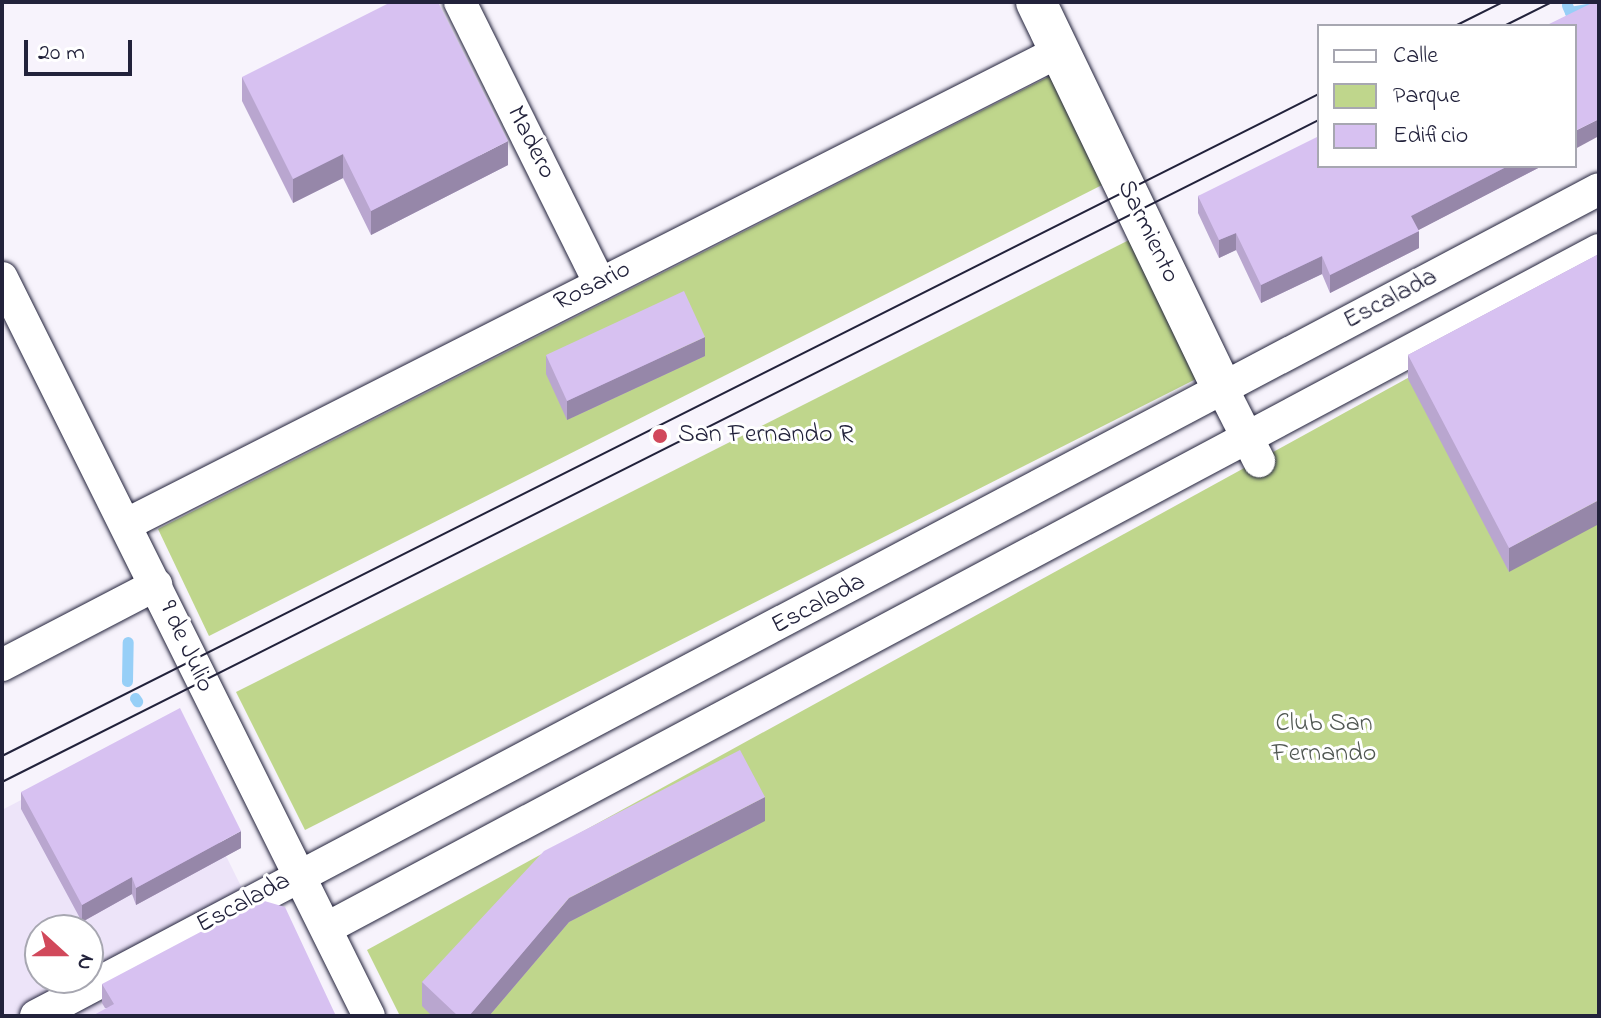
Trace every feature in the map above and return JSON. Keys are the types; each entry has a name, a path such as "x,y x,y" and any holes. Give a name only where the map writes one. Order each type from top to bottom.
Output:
{"street":[{"name":"Madero","path":"460,2 600,284"},
{"name":"Sarmiento","path":"1036,2 1253,449"},
{"name":"Rosario","path":"127,524 1060,51"},
{"name":"Escalada","path":"36,1016 1599,189"},
{"name":"Escalada","path":"327,928 1253,449 1599,250"},
{"name":"9 de Julio","path":"2,278 127,524 294,877 327,928 369,1016"},
{"path":"2,665 156,585"}],"shaded area":[{"path":"162,726 305,1016 2,1016 2,810"}],"green space":[{"path":"1050,76 1106,183 209,636 158,529"},
{"path":"1129,240 1198,378 305,830 236,692"},
{"name":"Club San Fernando","path":"1599,273 1599,1016 400,1016 367,950"}],"building":[{"path":"391,2 438,2 508,141 371,211 343,154 293,179 242,77"},
{"path":"1599,2 1599,119 1577,130 1577,24 1549,24"},
{"path":"1317,137 1317,168 1504,168 1411,216 1419,231 1330,275 1322,256 1261,285 1236,233 1219,240 1198,196"},
{"path":"1599,254 1599,500 1509,548 1408,355"},
{"path":"684,291 705,337 567,401 546,355"},
{"path":"180,708 241,831 136,888 132,877 82,905 21,792"},
{"path":"740,750 765,797 569,898 469,1016 458,1016 422,982 544,851"},
{"path":"261,900 285,907 336,1016 92,1016 114,1004 104,983"}],"waterway":[{"path":"1567,5 1570,12 1599,7"},
{"path":"127,681 128,642"}],"tram line":[{"path":"1459,24 1503,2"},
{"path":"1508,24 1552,2"},
{"path":"2,756 1317,95"},
{"path":"2,782 1317,121"}],"place":[{"name":"San Fernando R","path":"660,436"}]}
